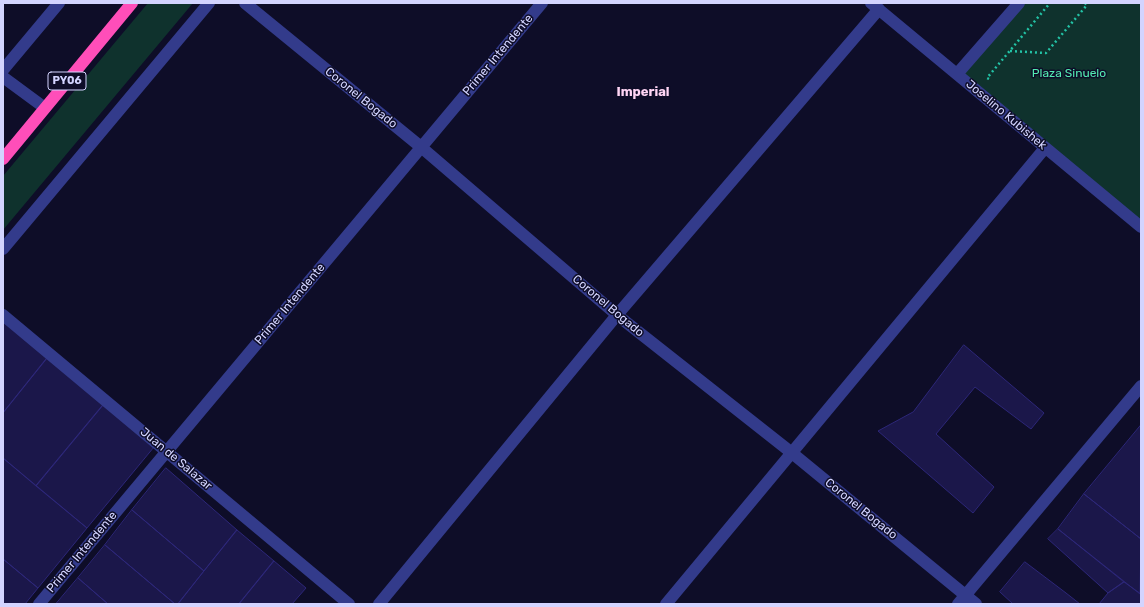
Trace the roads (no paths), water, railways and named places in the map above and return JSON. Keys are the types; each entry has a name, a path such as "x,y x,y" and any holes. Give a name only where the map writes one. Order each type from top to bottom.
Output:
{"highway":[{"name":"PY06","path":"3,159 132,3"}],"street":[{"path":"3,70 58,3"},
{"path":"3,249 209,3"},
{"name":"Coronel Bogado","path":"245,3 421,147 617,315 792,453 962,600 976,604"},
{"name":"Primer Intendente","path":"38,604 542,3"},
{"path":"957,74 1019,3"},
{"path":"379,604 617,315 875,6"},
{"name":"Joselino Kubishek","path":"875,6 1141,227"},
{"path":"3,77 45,108"},
{"path":"666,604 1045,148"},
{"name":"Juan de Salazar","path":"3,315 349,604"},
{"path":"962,600 1141,386"}],"district":[{"name":"Imperial","path":"643,92"}],"park label":[{"name":"Plaza Sinuelo","path":"1069,74"}]}
